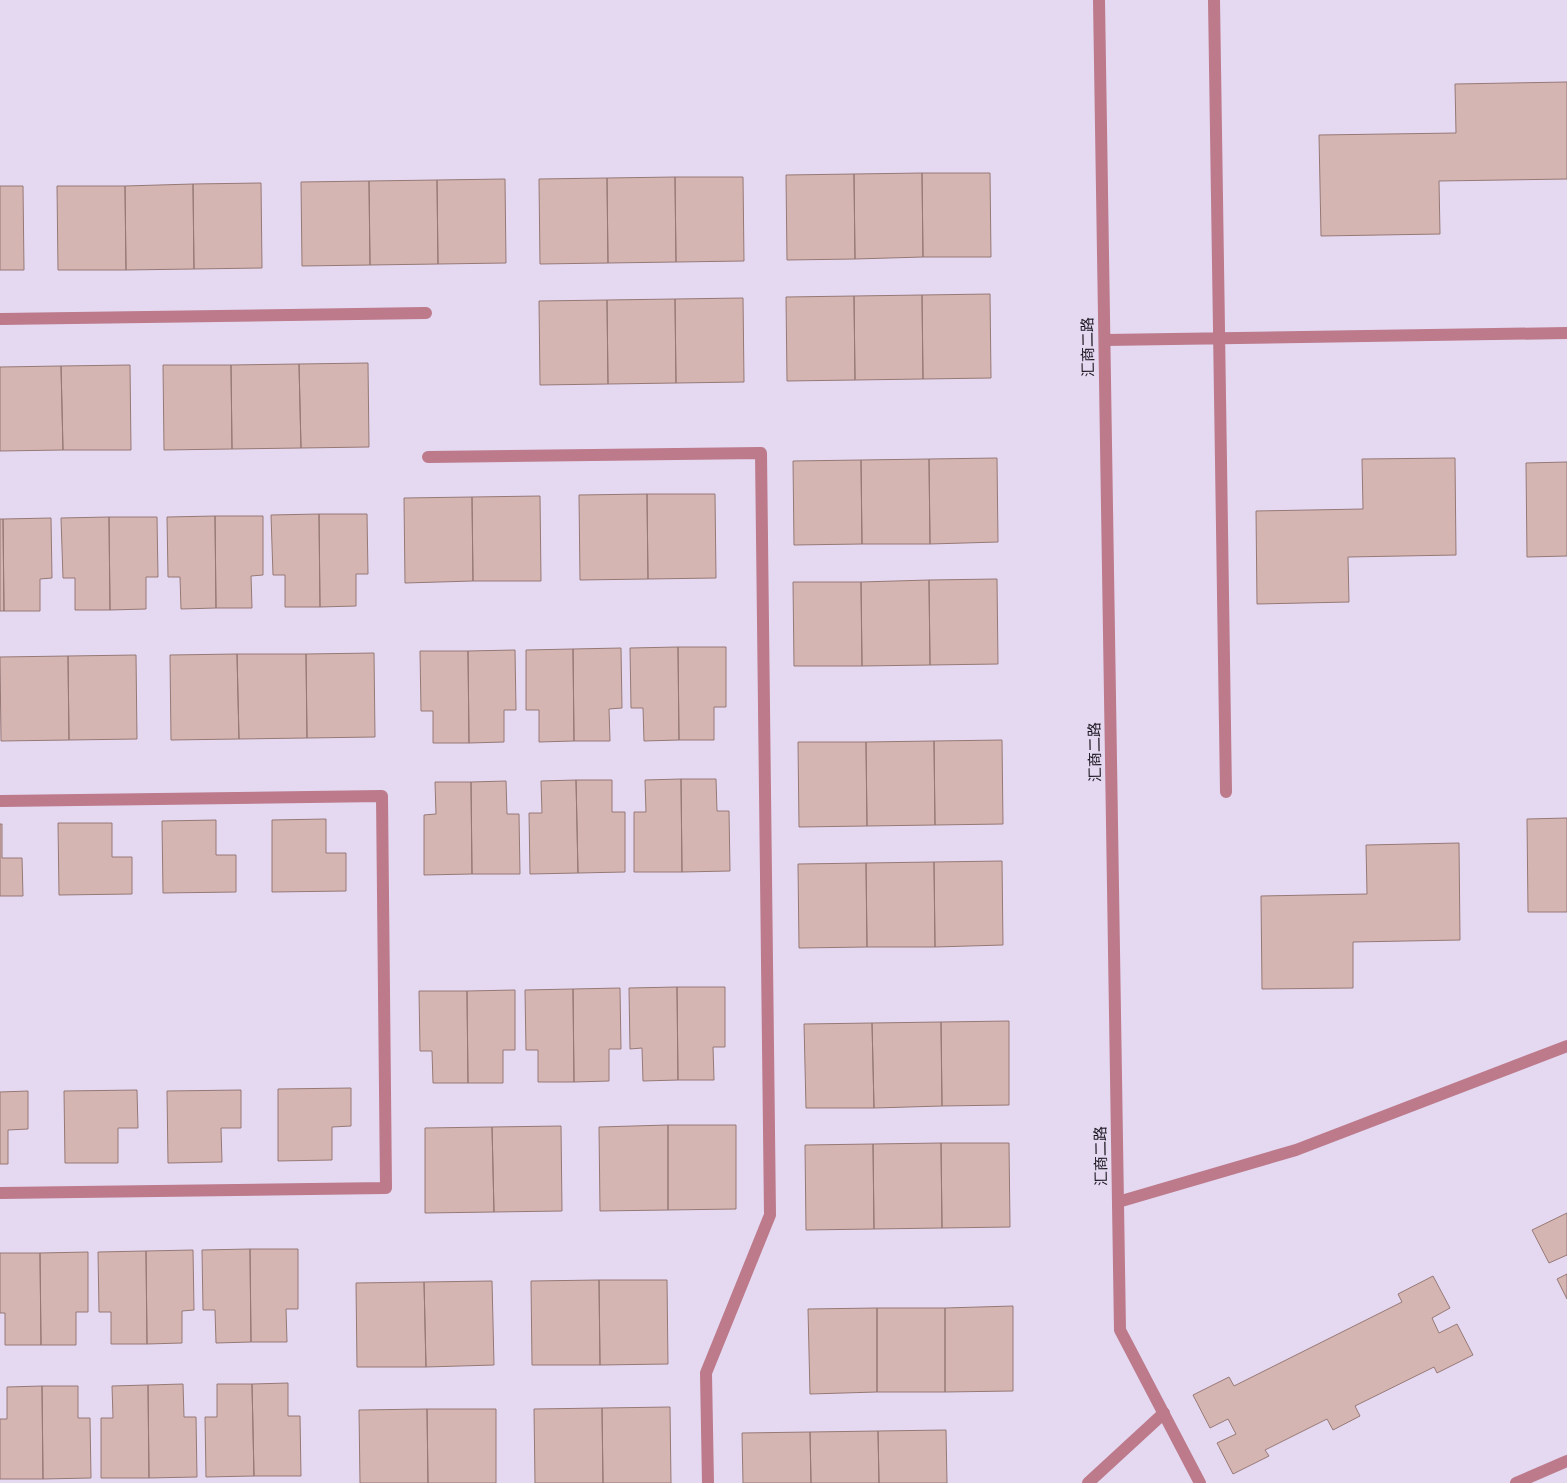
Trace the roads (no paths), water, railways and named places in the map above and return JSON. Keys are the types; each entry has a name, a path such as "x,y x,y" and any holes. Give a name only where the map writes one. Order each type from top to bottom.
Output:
{"street":[{"name":"汇商二路","path":"1100,0 1120,1330 1200,1483"},
{"path":"1214,0 1226,792"},
{"path":"0,319 426,313"},
{"path":"1104,340 1567,333"},
{"path":"428,457 760,452 770,1215 706,1373 708,1483"},
{"path":"0,801 382,796 386,1178 386,1188 0,1193"},
{"path":"1118,1202 1296,1150 1567,1046"},
{"path":"1088,1483 1164,1413"},
{"path":"1516,1483 1567,1461"}]}
